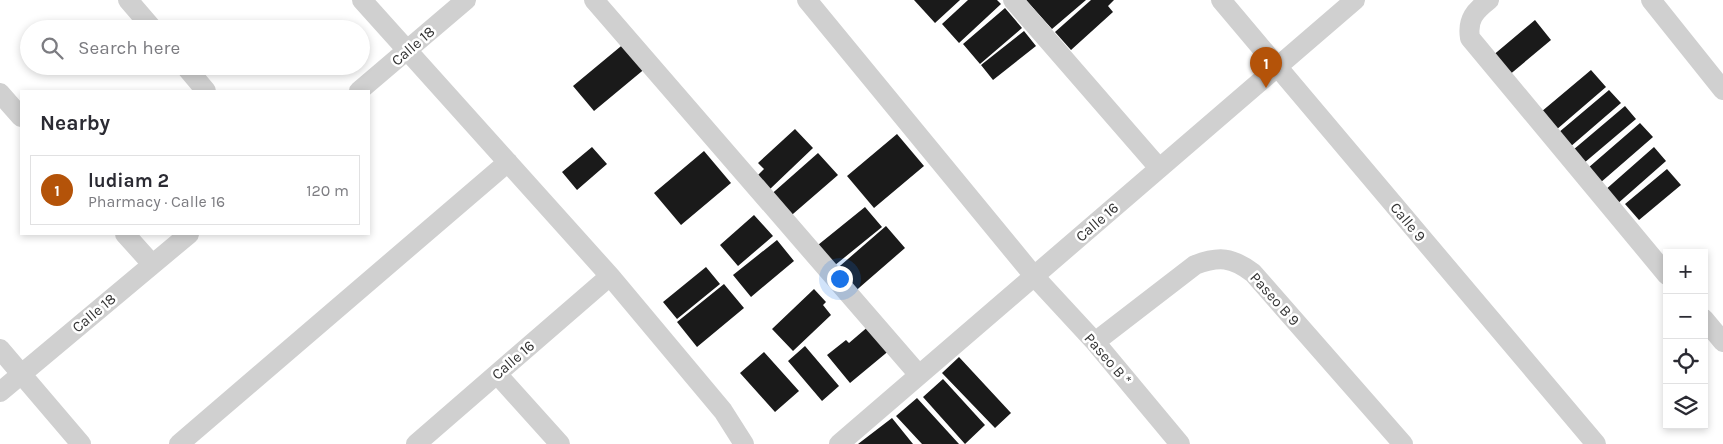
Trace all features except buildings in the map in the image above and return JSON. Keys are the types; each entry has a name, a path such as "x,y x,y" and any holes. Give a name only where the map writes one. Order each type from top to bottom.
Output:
{"street":[{"path":"128,0 145,20"},
{"path":"362,0 610,276 723,412 744,444"},
{"name":"Calle 18","path":"360,90 466,0"},
{"path":"594,0 919,375"},
{"name":"Paseo B *","path":"806,0 1034,276 1094,342 1180,444"},
{"path":"1014,0 1159,168"},
{"name":"Calle 9","path":"1221,0 1596,444"},
{"name":"Calle 16","path":"839,444 1355,0"},
{"path":"1489,0 1475,11 1471,19 1470,38 1663,270"},
{"path":"1651,0 1723,90"},
{"path":"193,75 205,90"},
{"path":"0,93 20,116"},
{"path":"179,444 508,162"},
{"path":"126,235 152,264"},
{"name":"Calle 18","path":"0,392 188,235"},
{"name":"Paseo B 9","path":"1094,342 1195,265 1210,260 1239,262 1253,273 1403,444"},
{"name":"Calle 16","path":"416,444 610,276"},
{"path":"1708,324 1723,342"},
{"path":"0,349 81,444"},
{"path":"497,374 560,444"}],"place":[{"name":"ludiam 2","path":"1266,88"}]}
